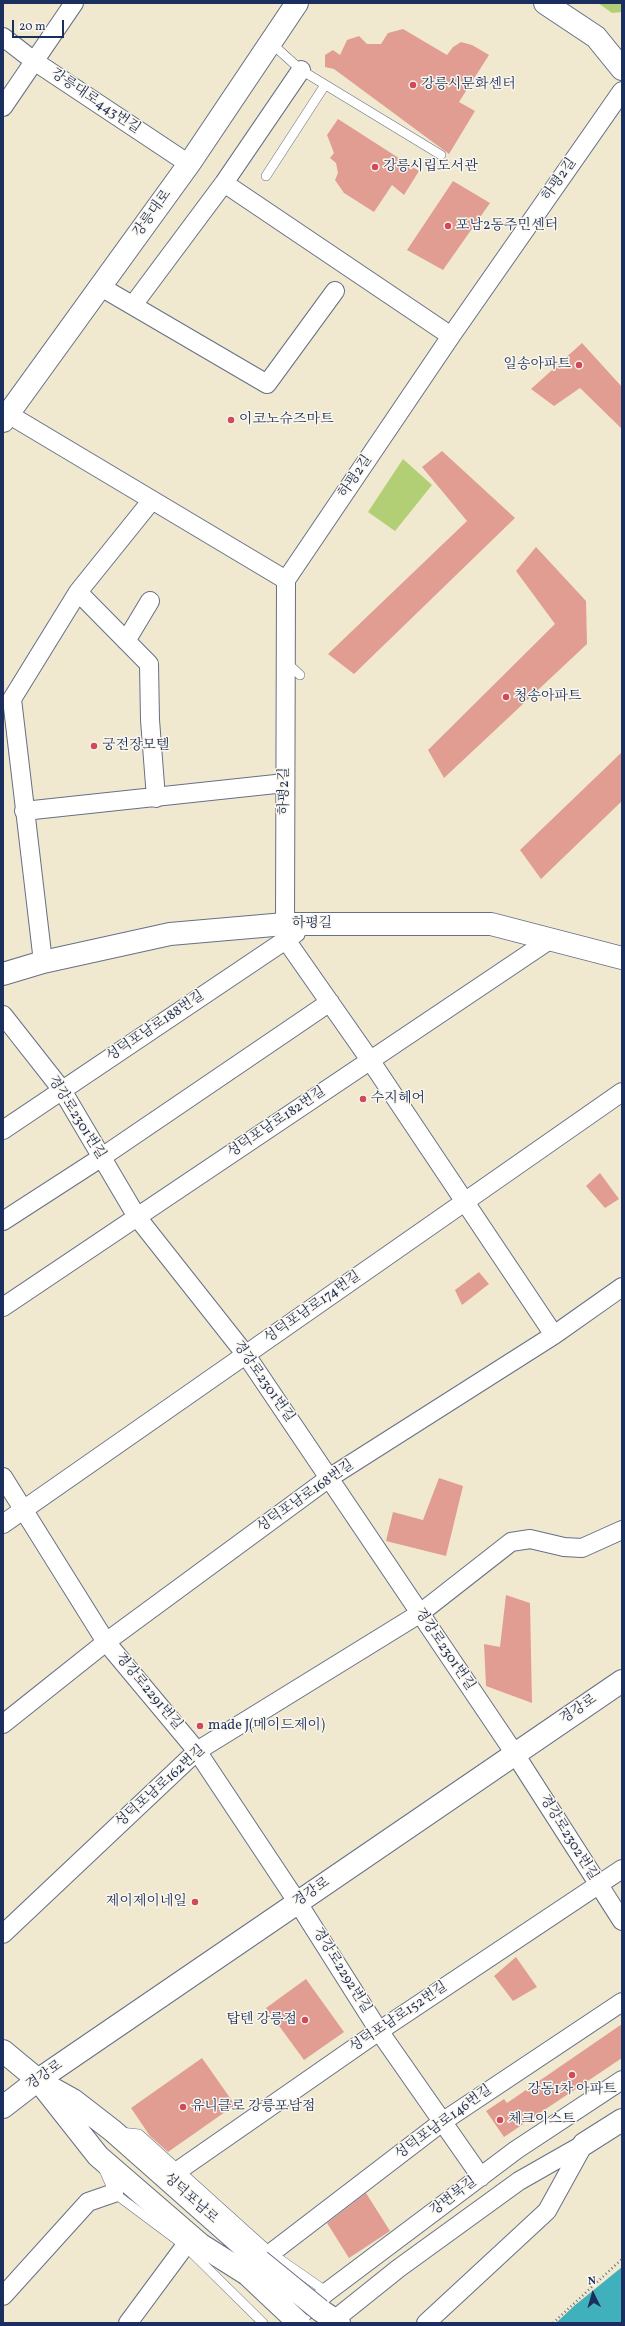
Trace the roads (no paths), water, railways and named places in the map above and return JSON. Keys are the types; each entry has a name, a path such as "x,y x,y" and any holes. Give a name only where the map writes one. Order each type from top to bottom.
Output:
{"street":[{"path":"3,107 74,3"},
{"name":"강릉대로","path":"5,416 101,287 189,164 297,3"},
{"path":"545,3 596,37 622,69"},
{"name":"강릉대로443번길","path":"3,37 34,62 189,164"},
{"path":"133,305 224,183 301,70"},
{"name":"하평2길","path":"285,932 286,580 451,336 622,91"},
{"path":"224,183 451,336"},
{"path":"101,287 267,384 335,291"},
{"path":"5,416 152,500 286,580"},
{"path":"43,962 24,811 7,699 78,592 152,500"},
{"path":"78,592 150,664 150,720 156,798"},
{"path":"126,640 150,600"},
{"path":"24,811 285,783"},
{"name":"하평길","path":"3,974 43,962 170,934 285,932 309,924 491,924 622,958"},
{"path":"285,932 330,1002 554,1335"},
{"name":"성덕포남로188번길","path":"3,1130 285,932"},
{"name":"성덕포남로182번길","path":"3,1307 551,939"},
{"path":"3,1221 102,1157 330,1002"},
{"name":"경강로2301번길","path":"3,1015 62,1090 137,1217 246,1355 515,1754"},
{"name":"성덕포남로174번길","path":"3,1524 622,1092"},
{"name":"성덕포남로168번길","path":"3,1724 106,1642 329,1478 554,1335 622,1287"},
{"name":"경강로2291번길","path":"3,1477 106,1642 197,1752 298,1903"},
{"name":"성덕포남로162번길","path":"3,1934 197,1752 420,1614 511,1542 530,1539 564,1547 582,1548 622,1530"},
{"name":"경강로","path":"3,2107 38,2080 622,1681"},
{"name":"경강로2302번길","path":"515,1754 622,1921"},
{"name":"성덕포남로152번길","path":"179,2170 379,2031 622,1869"},
{"name":"경강로2292번길","path":"298,1903 379,2031 481,2177"},
{"name":"성덕포남로146번길","path":"259,2263 442,2122 622,2002"},
{"name":"성덕포남로","path":"3,2051 38,2080 74,2100 113,2131 259,2263 330,2311"},
{"name":"성덕포남로","path":"38,2080 98,2156 201,2245 259,2263 299,2323"},
{"name":"강변북길","path":"291,2323 330,2311 481,2177 516,2150 622,2080"},
{"path":"330,2311 399,2268 519,2181 584,2144 622,2120"},
{"path":"426,2323 547,2211 584,2144"},
{"path":"3,2296 88,2202 114,2193"},
{"path":"128,2323 185,2246"}],"lane":[{"path":"271,43 301,70 441,155"},
{"path":"266,176 325,85"},
{"path":"286,662 300,675"},
{"path":"113,2131 139,2134 179,2170 259,2263"},
{"path":"98,2156 114,2193 185,2246 262,2323"}],"water":[{"path":"622,2267 622,2323 556,2323 574,2306"}],"place":[{"name":"강릉시문화센터","path":"413,85"},
{"name":"강릉시립도서관","path":"375,167"},
{"name":"포남2동주민센터","path":"448,226"},
{"name":"일송아파트","path":"579,365"},
{"name":"이코노슈즈마트","path":"231,420"},
{"name":"청송아파트","path":"506,697"},
{"name":"궁전장모텔","path":"94,746"},
{"name":"수지헤어","path":"363,1099"},
{"name":"made J(메이드제이)","path":"200,1726"},
{"name":"제이제이네일","path":"195,1902"},
{"name":"탑텐 강릉점","path":"305,2020"},
{"name":"강동1차 아파트","path":"572,2075"},
{"name":"유니클로 강릉포남점","path":"183,2107"},
{"name":"체크이스트","path":"500,2120"}]}
